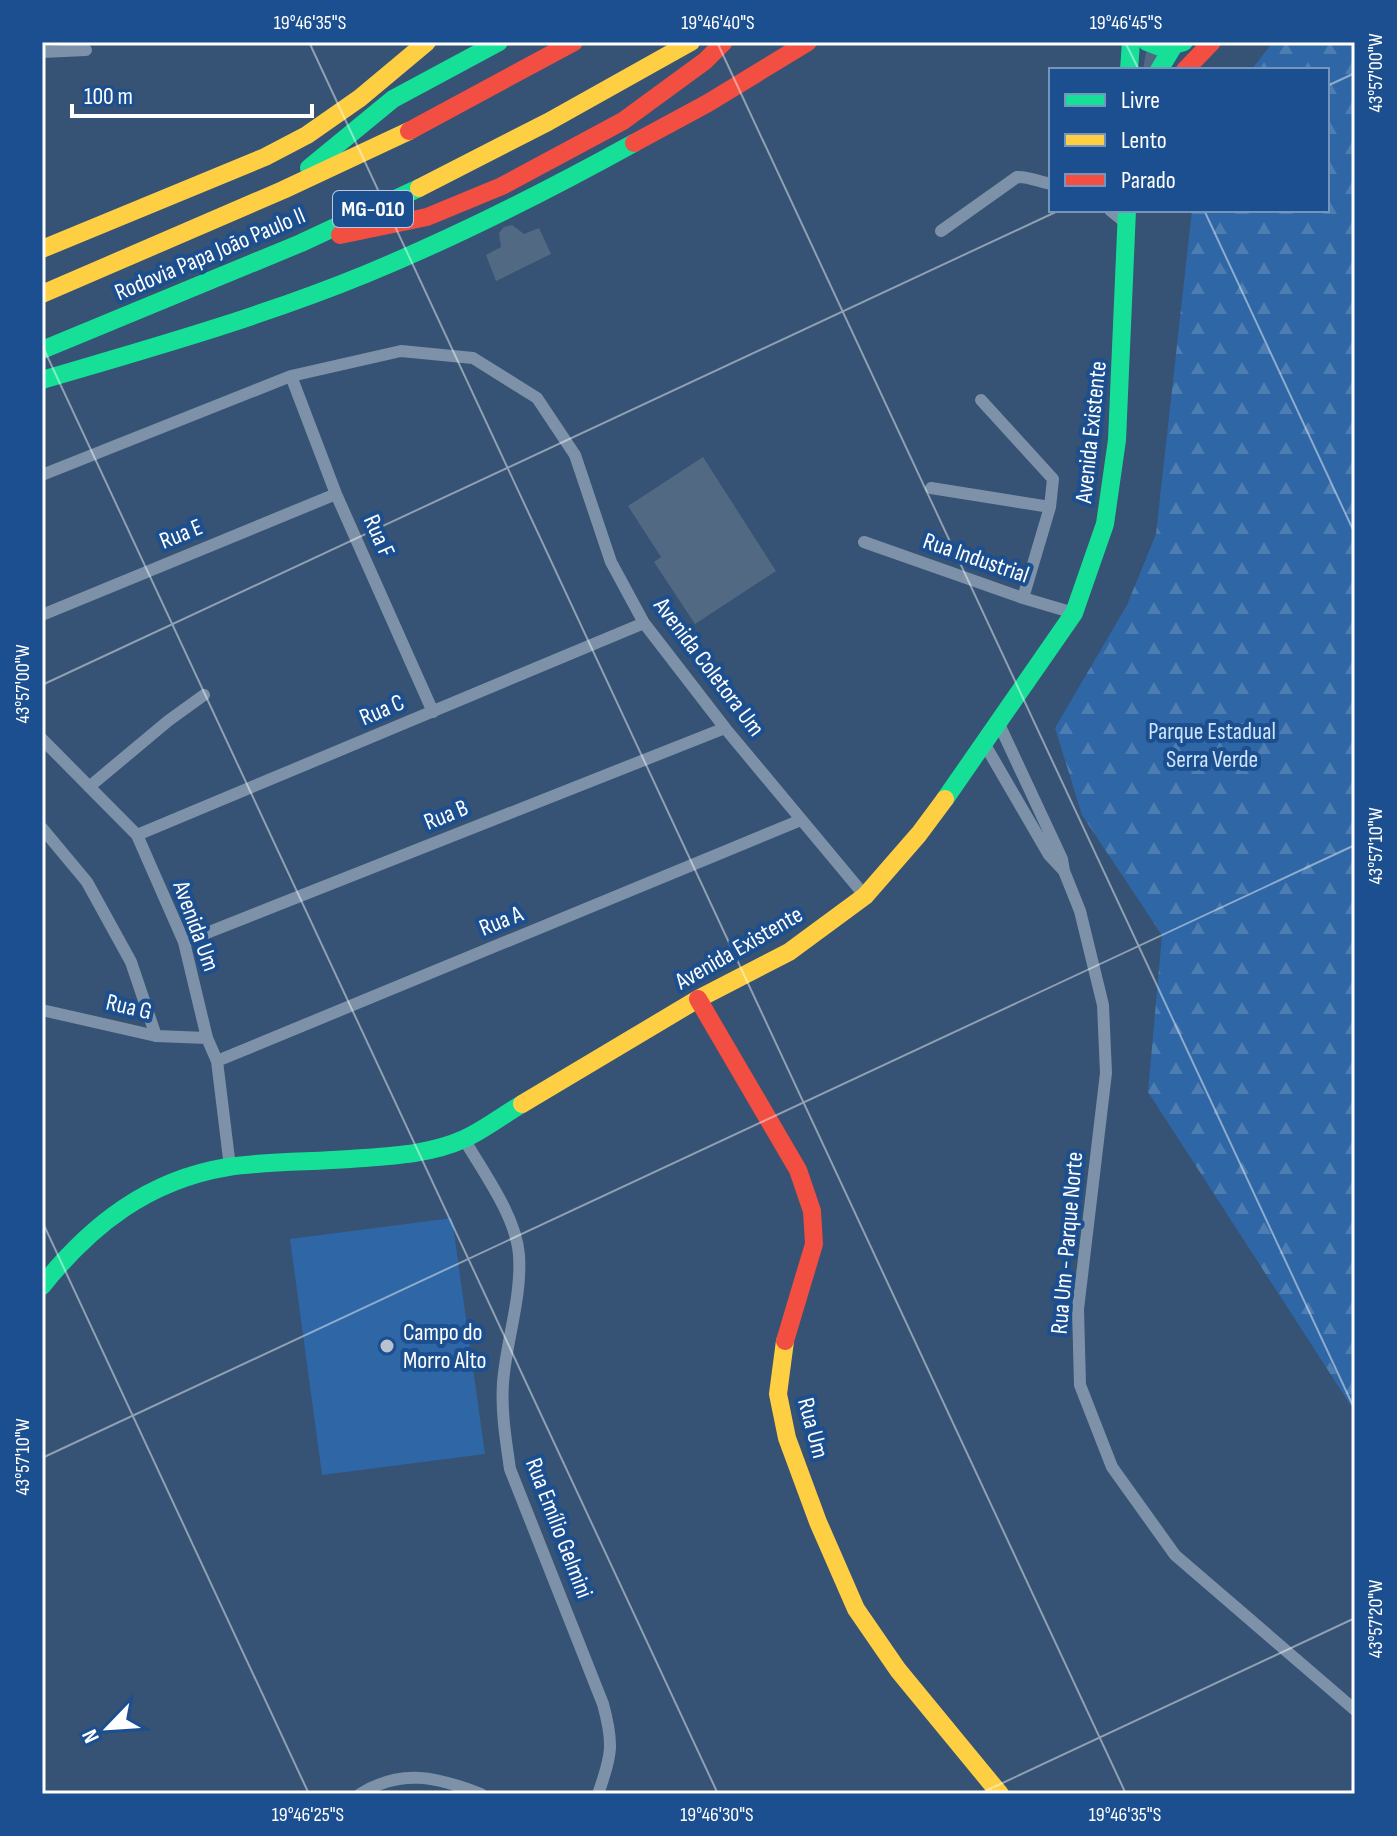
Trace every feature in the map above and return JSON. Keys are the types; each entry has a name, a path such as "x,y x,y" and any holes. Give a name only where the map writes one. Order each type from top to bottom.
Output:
{"main road":[{"path":"42,249 265,157 307,135 360,98 427,42"},
{"path":"283,190 393,99 499,42"},
{"name":"Rodovia Papa João Paulo II","path":"42,294 400,136 574,42"},
{"name":"Rodovia Papa João Paulo II","path":"42,350 302,242 582,104 691,42"},
{"path":"302,242 427,217 502,186 623,121 705,61 724,42"},
{"path":"42,380 211,330 365,274 542,194 708,103 808,42"},
{"path":"1129,68 1131,42"},
{"path":"1147,42 1163,48 1178,44"},
{"path":"1187,68 1212,42"},
{"path":"1160,68 1178,44"},
{"name":"Avenida Existente","path":"42,1286 62,1259 144,1191 203,1171 407,1155 464,1139 698,999 789,952 865,896 919,834 1074,613 1105,524 1117,440 1126,217"},
{"name":"Rua Um","path":"698,999 798,1170 812,1211 814,1244 786,1337 778,1394 787,1438 818,1522 856,1609 898,1670 1000,1794"}],"street":[{"path":"42,52 86,50"},
{"path":"941,231 1017,177 1025,176 1049,184"},
{"name":"Avenida Coletora Um","path":"42,475 291,376 401,351 473,358 537,398 575,455 611,562 644,623 725,728 865,896"},
{"name":"Rua F","path":"291,376 336,494 433,712"},
{"path":"981,400 1053,479 1050,507 1023,598"},
{"path":"931,488 1050,507"},
{"name":"Rua E","path":"42,615 336,494"},
{"name":"Rua Industrial","path":"864,542 1074,613"},
{"name":"Rua C","path":"137,835 644,623"},
{"path":"89,787 204,695"},
{"name":"Rua Um - Parque Norte","path":"999,724 1058,848 1080,911 1103,1005 1106,1073 1078,1309 1080,1385 1112,1467 1175,1555 1355,1710"},
{"name":"Rua B","path":"184,942 725,728"},
{"name":"Avenida Um","path":"42,739 137,835 184,942 207,1038 217,1061 230,1167"},
{"name":"Rua Um - Parque Norte","path":"984,743 1049,855 1064,871"},
{"name":"Rua A","path":"217,1061 801,820"},
{"path":"42,828 87,882 131,962 156,1036"},
{"name":"Rua G","path":"42,1010 156,1036 207,1038"},
{"name":"Rua Emílio Gelmini","path":"464,1139 507,1214 519,1254 503,1384 510,1469 603,1704 611,1735 610,1760 598,1794"},
{"path":"360,1794 372,1786 401,1777 446,1780 481,1794"}],"green space":[{"name":"Parque Estadual Serra Verde","path":"1273,42 1355,42 1355,1412 1148,1092 1162,935 1082,815 1055,728 1127,605 1156,534 1192,212 1329,212 1329,68 1253,68"},
{"name":"Campo do Morro Alto","path":"452,1218 485,1454 322,1475 290,1239"}],"building":[{"path":"1146,52 1158,53 1155,68 1143,68"},
{"path":"512,225 524,234 539,228 551,254 496,281 486,255 501,247 499,233 504,227"},
{"path":"703,457 776,571 695,624 654,562 661,557 628,506"}],"traffic: fast":[{"path":"309,168 393,99 499,42"},
{"path":"1129,68 1131,42"},
{"path":"1147,42 1163,48 1184,42"},
{"path":"1160,68 1173,47"},
{"path":"42,380 246,318 366,274 502,212 634,143"},
{"path":"42,350 301,243 419,188"},
{"path":"945,799 1074,613 1105,524 1117,440 1127,212"},
{"path":"42,1286 101,1225 123,1208 172,1182 199,1173 243,1165 379,1157 437,1148 471,1135 522,1104"}],"traffic: slow":[{"path":"42,249 265,157 307,135 360,98 427,42"},
{"path":"419,188 548,122 691,42"},
{"path":"42,294 283,190 409,131"},
{"path":"522,1104 698,999 789,952 865,896 945,799"},
{"path":"785,1341 778,1394 787,1438 818,1522 856,1609 898,1670 1000,1794"}],"traffic: jam":[{"path":"409,131 574,42"},
{"path":"340,235 427,217 502,186 623,121 705,61 724,42"},
{"path":"634,143 708,103 808,42"},
{"path":"1187,68 1212,42"},
{"path":"698,999 798,1170 812,1211 814,1244 785,1341"}],"place":[{"name":"Campo do Morro Alto","path":"387,1346"}]}
